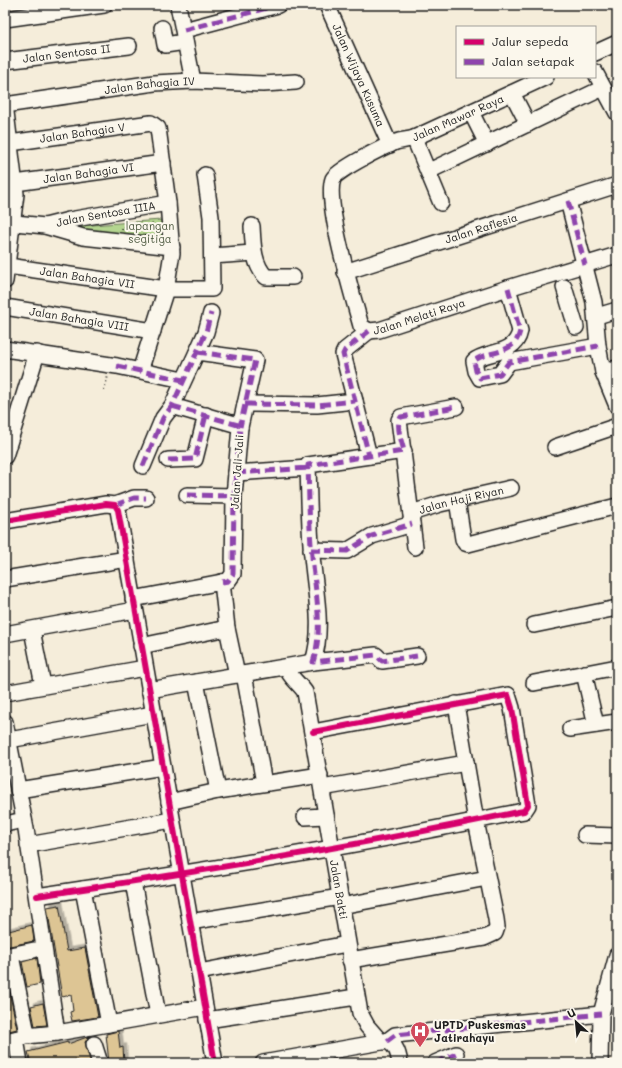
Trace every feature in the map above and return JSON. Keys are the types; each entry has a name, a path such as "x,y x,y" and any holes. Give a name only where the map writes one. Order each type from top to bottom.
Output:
{"street":[{"path":"5,19 79,7 104,5"},
{"path":"178,5 193,81"},
{"path":"162,28 165,44 278,5"},
{"name":"Jalan Wijaya Kusuma","path":"327,5 390,145"},
{"path":"596,53 617,43"},
{"name":"Jalan Sentosa II","path":"5,60 129,46"},
{"path":"596,74 617,113"},
{"name":"Jalan Mawar Raya","path":"390,145 414,138 544,78"},
{"name":"Jalan Bahagia IV","path":"5,105 154,83 193,81 263,84 296,82"},
{"path":"428,171 604,88"},
{"path":"512,93 528,124"},
{"path":"5,105 16,194 9,222 8,266 5,281"},
{"path":"471,112 487,144"},
{"name":"Jalan Bahagia V","path":"10,143 154,124 158,128 163,163"},
{"path":"414,138 441,203"},
{"name":"Jalan Melati Raya","path":"390,145 343,169 334,178 332,185 334,212 345,272 362,326 369,332 617,255"},
{"path":"142,365 166,289 172,247 163,163"},
{"name":"Jalan Bahagia VI","path":"15,183 163,163"},
{"path":"205,174 211,217 212,256 254,253"},
{"name":"Jalan Raflesia","path":"345,272 617,185"},
{"path":"568,201 596,309 598,346 610,370 615,398"},
{"name":"Jalan Sentosa IIIA","path":"45,226 69,220 168,203"},
{"path":"9,222 45,226 83,237 172,247"},
{"path":"252,226 254,253 261,271 266,277 293,277"},
{"name":"Jalan Bahagia VII","path":"8,266 166,289 212,289 212,256"},
{"path":"564,287 576,327"},
{"path":"508,288 520,331 518,337 507,348 475,360 474,363 476,371 480,378 494,376 502,372 509,362 598,346"},
{"name":"Jalan Bahagia VIII","path":"5,307 153,331"},
{"path":"572,310 617,310"},
{"path":"143,466 163,418 172,406 206,332 210,313"},
{"path":"369,332 343,354 369,456"},
{"path":"5,349 117,366 183,380"},
{"path":"197,352 255,360 240,427"},
{"path":"5,456 37,353"},
{"path":"245,404 317,405 355,401"},
{"name":"Jalan Jali-Jali","path":"172,406 206,415 238,425 240,427 234,496 233,574 228,580 222,582"},
{"path":"415,548 399,420 401,417 456,407"},
{"path":"168,460 195,459 206,415"},
{"path":"555,447 617,426"},
{"path":"313,662 318,638 318,611 312,550 308,465 404,451"},
{"path":"236,473 308,468"},
{"name":"Jalan Haji Riyan","path":"312,550 347,551 372,536 457,500 511,488"},
{"path":"186,495 234,496"},
{"path":"5,521 106,504 115,505 134,498 146,498"},
{"path":"457,500 463,539 465,543 468,544 617,506"},
{"path":"115,505 118,510 127,559 215,1063"},
{"path":"5,579 127,559"},
{"path":"5,634 32,630 222,582 227,628 240,674 264,783"},
{"path":"534,625 617,608"},
{"path":"141,646 227,628"},
{"path":"32,630 43,686"},
{"path":"149,690 313,662 376,655 382,661 417,656"},
{"name":"Jalan Bakti","path":"286,667 291,679 299,684 305,692 313,732 356,997 360,1013 367,1026 384,1042 394,1044 397,1049 400,1063"},
{"path":"534,683 617,667"},
{"path":"5,693 145,668"},
{"path":"584,673 596,725"},
{"path":"196,682 218,791"},
{"path":"36,896 182,875 332,849 524,811 528,805 528,795 510,697 504,694 313,732"},
{"path":"350,960 484,938 495,933 497,927 496,919 476,821 456,704"},
{"path":"9,740 153,714"},
{"path":"5,722 24,820 57,1033"},
{"path":"570,729 617,722"},
{"path":"169,802 264,783 321,781 466,763"},
{"path":"18,790 163,767"},
{"path":"305,818 326,816"},
{"path":"5,824 24,820"},
{"path":"28,845 172,820"},
{"path":"585,835 617,836"},
{"path":"190,922 340,901 487,878"},
{"path":"133,882 158,1015"},
{"path":"83,889 109,1024"},
{"path":"199,972 347,944"},
{"path":"16,1039 27,1029 8,956 34,950"},
{"path":"600,1063 601,1014 613,980 617,955"},
{"path":"16,1039 158,1015 206,1014 356,997"},
{"path":"262,1063 384,1042 395,1035 601,1014"},
{"path":"16,1039 20,1063"},
{"path":"94,1044 100,1063"},
{"path":"435,1063 456,1054"}],"green space":[{"name":"lapangan segitiga","path":"161,220 163,243 64,227"}],"building":[{"path":"59,905 67,951 85,948 98,1017 72,1021 70,1012 73,1011 71,995 62,997 47,907"},
{"path":"32,925 34,941 5,947 5,932"},
{"path":"37,958 40,984 27,987 22,962"},
{"path":"5,971 17,1029 5,1032"},
{"path":"43,1003 47,1025 35,1026 31,1006"},
{"path":"118,1031 120,1048 123,1047 124,1063 109,1063 106,1034"},
{"path":"90,1036 85,1042 91,1063 78,1063 77,1060 69,1063 31,1063 28,1052 68,1042 68,1044"}],"marked path":[{"path":"184,30 278,5"},
{"path":"568,201 585,265"},
{"path":"508,288 520,331 513,345 507,349 486,355 474,361 476,371 480,378 500,374 509,362 598,346"},
{"path":"143,466 163,418 172,406 206,332 211,313"},
{"path":"369,331 345,350 343,354 369,456"},
{"path":"197,352 255,360 240,427"},
{"path":"117,366 183,380"},
{"path":"245,404 317,405 355,401"},
{"path":"172,406 238,425 240,427 234,496 233,574 228,581 222,582"},
{"path":"417,656 382,661 376,655 313,662 318,636 318,609 310,533 308,465 404,451 399,429 399,420 401,417 456,407"},
{"path":"168,460 195,459 206,415"},
{"path":"236,473 308,468"},
{"path":"187,495 234,496"},
{"path":"115,505 134,498 146,498"},
{"path":"311,550 347,551 372,536 412,524"},
{"path":"387,1041 395,1035 601,1014"},
{"path":"435,1063 456,1054"}],"cycle path":[{"path":"5,521 106,504 115,505 118,510 215,1063"},
{"path":"37,896 158,878 398,836 524,811 528,805 512,708 508,695 313,732"}],"place":[{"name":"UPTD Puskesmas Jatirahayu","path":"420,1048"}]}
